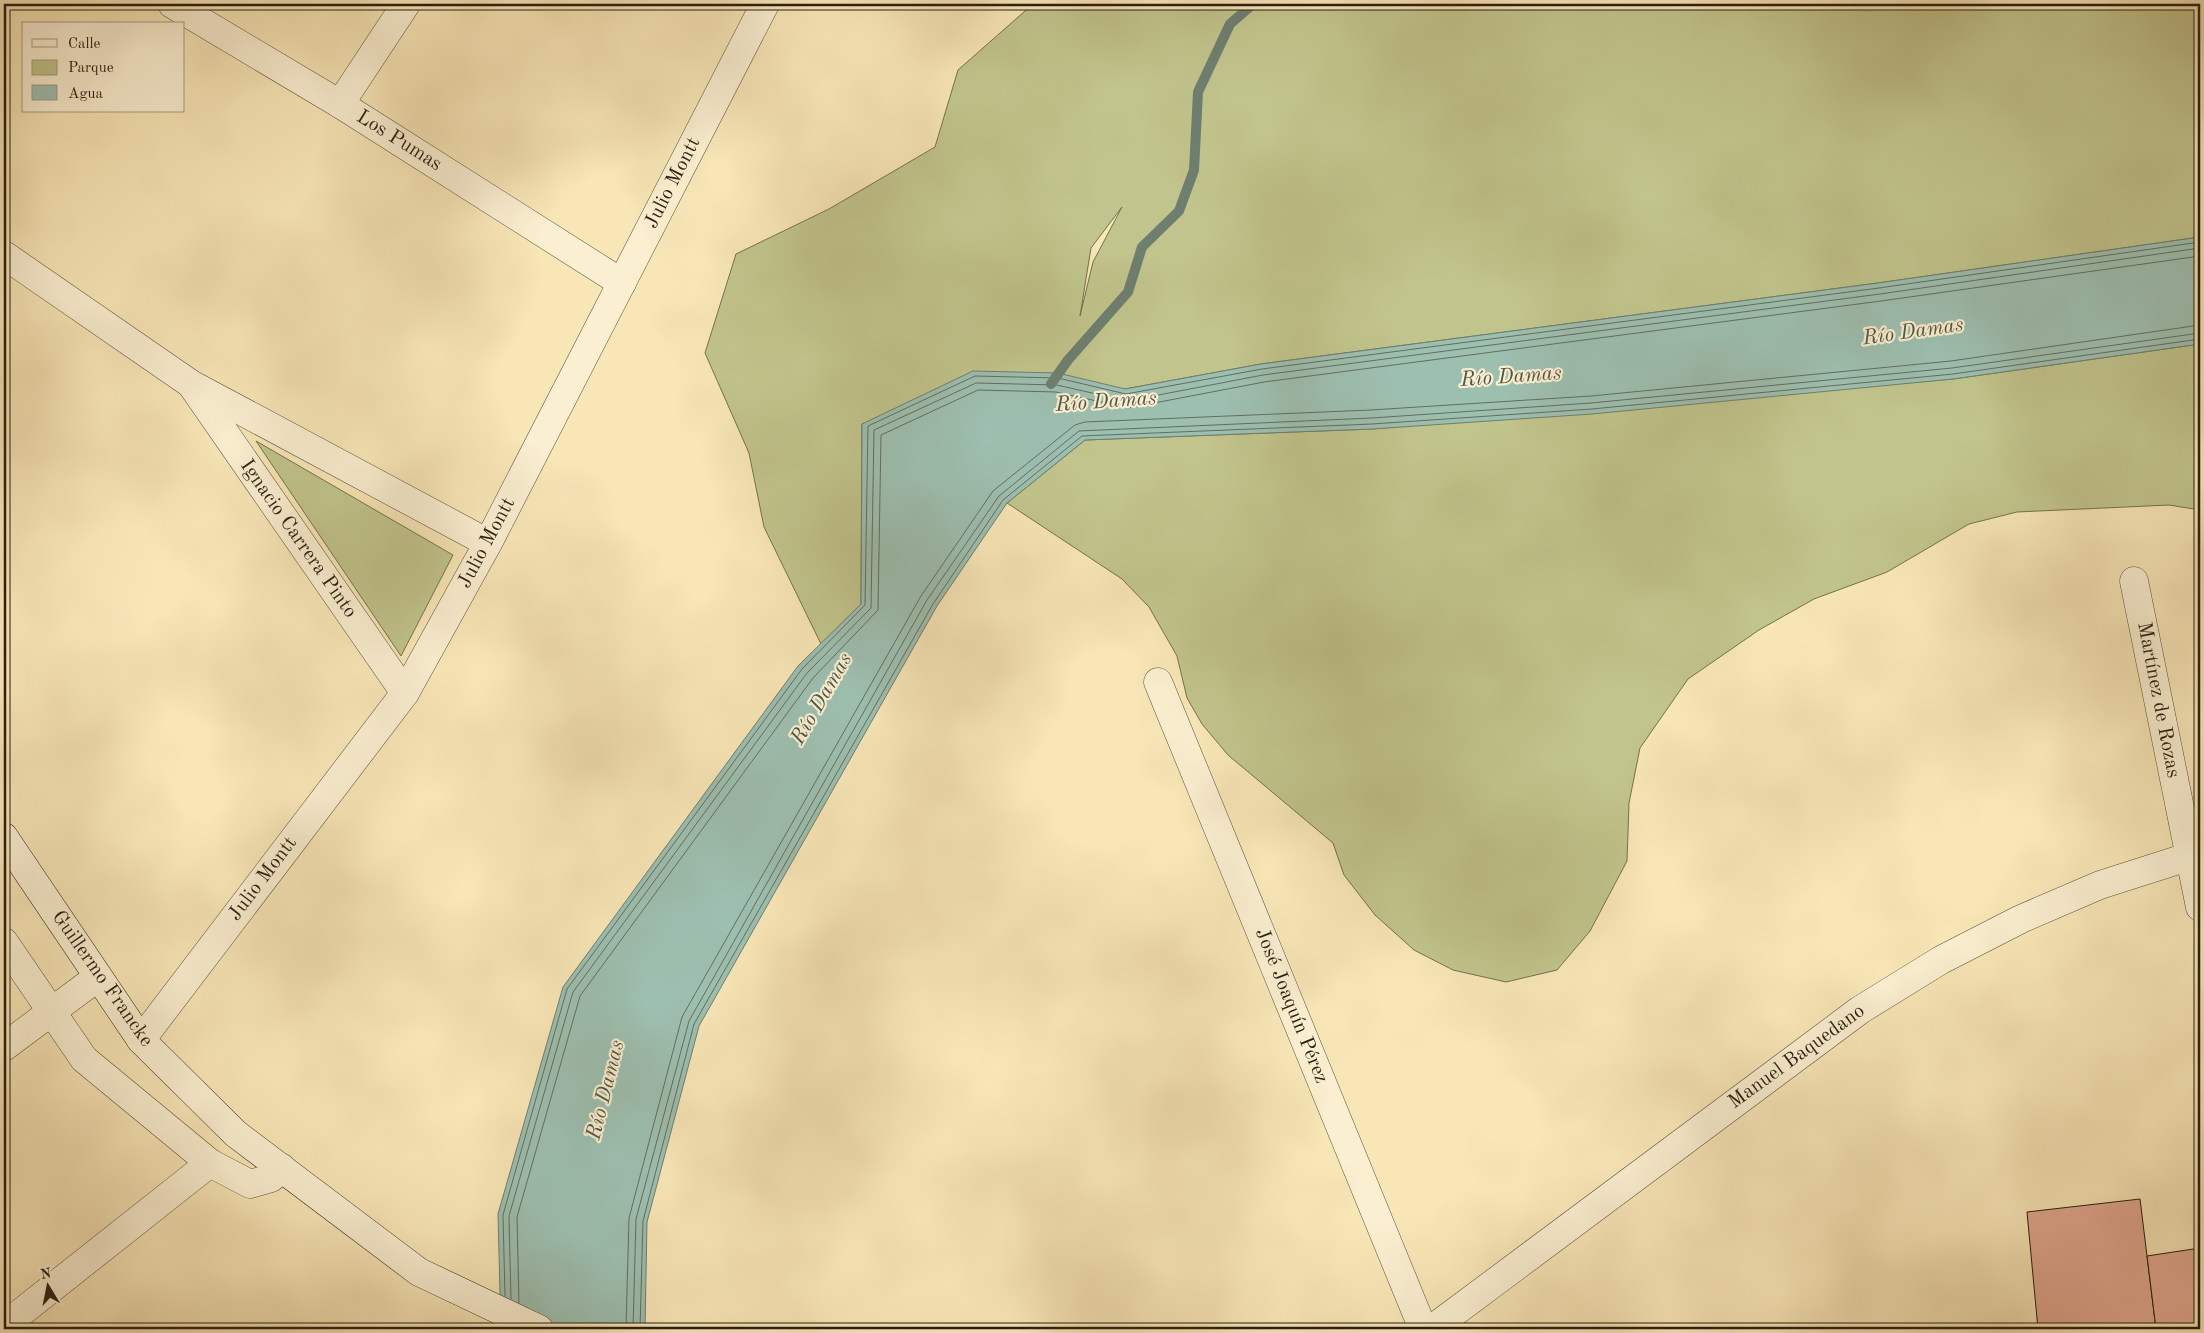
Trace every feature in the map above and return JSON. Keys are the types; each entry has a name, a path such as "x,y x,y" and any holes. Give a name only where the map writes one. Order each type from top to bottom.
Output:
{"street":[{"name":"Los Pumas","path":"172,4 340,104 622,283"},
{"path":"340,104 406,4"},
{"name":"Julio Montt","path":"141,1040 405,693 488,543 622,283 760,6"},
{"name":"Ignacio Carrera Pinto","path":"4,255 191,384 488,543"},
{"name":"Ignacio Carrera Pinto","path":"191,384 405,693"},
{"name":"Martínez de Rozas","path":"2134,582 2195,855 2200,907"},
{"name":"José Joaquín Pérez","path":"1158,682 1423,1329"},
{"name":"Guillermo Francke","path":"4,837 141,1040 236,1134 419,1272 539,1329"},
{"name":"Manuel Baquedano","path":"1432,1329 1860,1010 1941,960 2021,919 2100,885 2195,855"},
{"path":"4,942 50,1012 84,1059 210,1163 250,1184 271,1178 282,1168"},
{"path":"4,1047 98,977"},
{"path":"4,1326 210,1163"}],"green space":[{"path":"1033,4 2200,4 2200,237 1878,283 1261,364 1125,389 862,424 861,604 821,644 764,527 749,453 705,353 736,254 829,209 935,147 958,70","holes":["1122,207 1093,262 1080,316 1091,248"]},
{"path":"2200,344 2200,510 2169,505 2017,512 1969,524 1887,572 1814,599 1759,630 1688,679 1640,748 1629,803 1627,861 1590,931 1557,970 1506,982 1453,970 1414,950 1375,915 1344,875 1333,843 1228,755 1202,724 1187,698 1177,656 1149,607 1122,579 1007,503 1085,440 1372,429 1953,379"},
{"path":"256,441 453,555 401,656"}],"water":[{"name":"Río Damas","path":"2200,237 2200,344 1953,379 1592,414 1372,429 1085,440 1007,503 937,606 699,1026 647,1222 645,1329 501,1329 498,1214 563,987 798,666 861,604 862,424 973,371 1058,373 1125,389 1261,364 1878,283"}],"building":[{"path":"2140,1199 2156,1329 2038,1329 2027,1212"},
{"path":"2200,1248 2200,1329 2156,1329 2147,1256"}],"waterway":[{"name":"Río Damas","path":"1051,384 1068,360 1128,292 1142,247 1179,211 1194,170 1198,92 1230,24 1253,4"}]}
